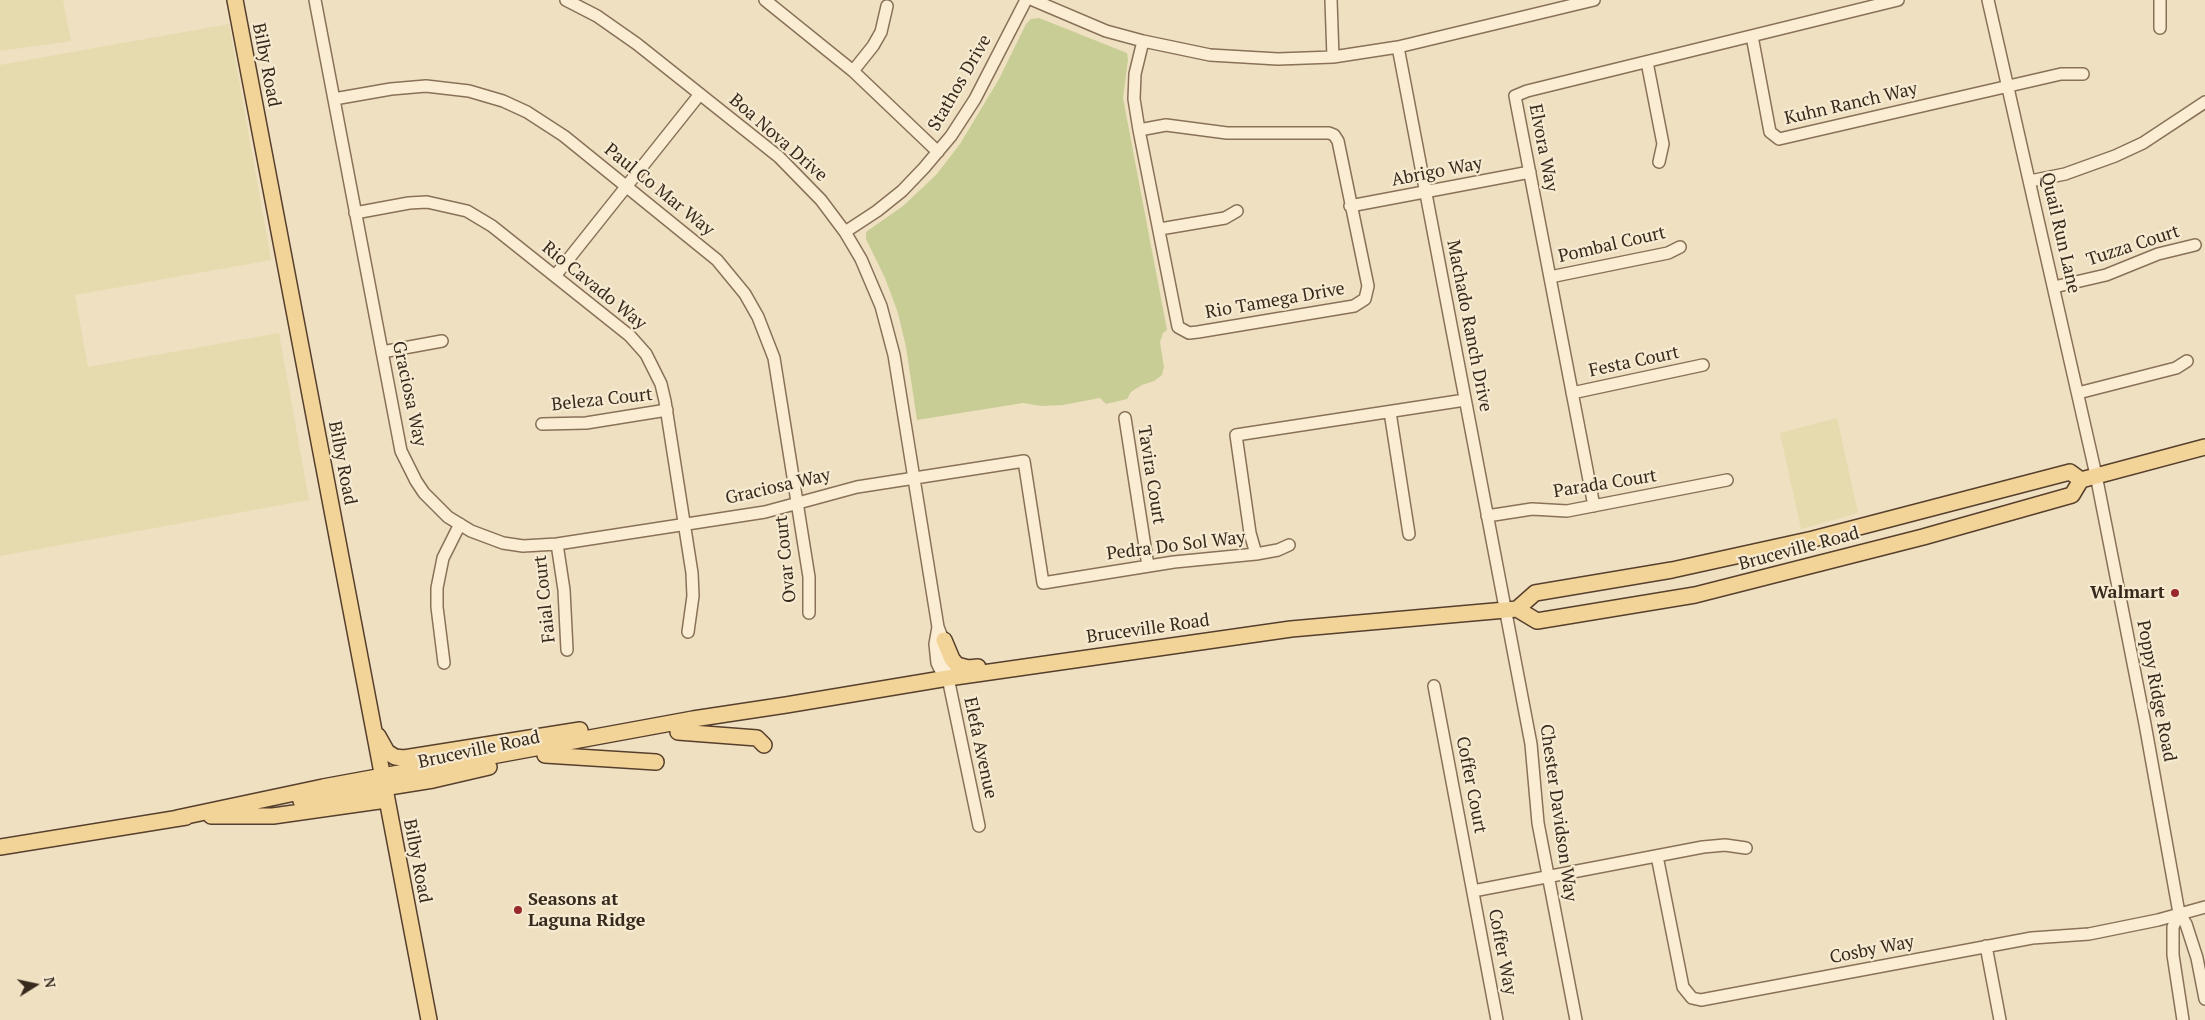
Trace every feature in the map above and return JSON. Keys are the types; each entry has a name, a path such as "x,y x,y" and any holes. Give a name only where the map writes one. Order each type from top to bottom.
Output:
{"main road":[{"name":"Bilby Road","path":"235,0 429,1020"},
{"name":"Bruceville Road","path":"1511,610 1535,594 1672,570 1813,539 2070,472 2089,477 2205,447"},
{"name":"Bruceville Road","path":"0,847 201,815 272,816 384,788 650,727 991,671 1291,628 1511,610 1537,621 1695,595 1777,575 2072,495 2089,477"},
{"path":"941,634 952,659 958,665 968,668 983,667 991,671"},
{"name":"Bruceville Road","path":"177,818 268,798 384,788 454,775 545,754 734,721 786,705"},
{"path":"371,721 384,749 395,757 404,758 607,726 650,727"},
{"path":"678,732 757,738 764,745"},
{"path":"545,754 656,762"},
{"name":"Bilby Road","path":"411,932 421,1020"}],"street":[{"name":"Graciosa Way","path":"315,0 396,431 406,464 424,492 438,508 460,524 490,539 523,546 557,544 765,512 857,487 914,478"},
{"name":"Boa Nova Drive","path":"566,0 612,25 779,157 801,177 845,232 874,286 890,335 914,478"},
{"path":"765,0 853,71 938,152"},
{"name":"Stathos Drive","path":"845,232 902,191 938,152 963,119 975,99 1026,0"},
{"path":"1033,0 1106,31 1143,41 1183,50 1237,58 1278,59 1333,57 1398,47 1565,3 1594,0"},
{"path":"1331,0 1333,57"},
{"name":"Elvora Way","path":"1594,506 1515,96 1527,91 1898,0"},
{"name":"Quail Run Lane","path":"1988,0 2078,392 2089,477"},
{"path":"2160,0 2160,28"},
{"path":"853,71 873,46 881,32 887,6"},
{"name":"Kuhn Ranch Way","path":"1752,36 1770,132 1779,139 2008,86"},
{"name":"Rio Tamega Drive","path":"1139,130 1166,125 1227,133 1334,135 1338,141 1368,286 1365,299 1354,306 1189,333 1178,327 1139,130 1134,99 1136,74 1143,41"},
{"name":"Machado Ranch Drive","path":"1398,47 1487,516 1511,610"},
{"path":"1647,62 1663,144 1659,162"},
{"path":"2008,86 2061,74 2083,74"},
{"name":"Paul Co Mar Way","path":"334,99 391,89 426,86 452,88 486,95 527,112 542,120 627,186 717,260 745,294 769,341 778,375 798,502"},
{"path":"555,276 700,94"},
{"path":"2030,181 2065,174 2115,156 2149,139 2205,102"},
{"name":"Abrigo Way","path":"1350,206 1530,172"},
{"name":"Rio Cavado Way","path":"355,213 409,203 427,202 456,207 477,216 555,276 638,345 655,368 667,410 692,574 693,596 688,632"},
{"path":"1160,229 1225,218 1237,211"},
{"name":"Tuzza Court","path":"2054,287 2106,275 2158,254 2194,245"},
{"name":"Pombal Court","path":"1550,277 1668,253 1680,247"},
{"path":"382,352 442,341"},
{"path":"2078,392 2176,368 2187,361"},
{"name":"Festa Court","path":"1572,393 1703,365"},
{"name":"Pedra Do Sol Way","path":"914,478 1024,461 1043,583 1148,566 1256,554 1250,534 1236,436 1465,400"},
{"name":"Beleza Court","path":"542,424 586,423 667,410"},
{"path":"1390,412 1409,534"},
{"name":"Tavira Court","path":"1125,418 1148,566"},
{"name":"Poppy Ridge Road","path":"2089,477 2145,724 2179,913 2186,924 2197,958 2205,998"},
{"name":"Elefa Avenue","path":"914,478 948,678 978,826"},
{"name":"Parada Court","path":"1487,516 1513,511 1567,511 1727,480"},
{"name":"Ovar Court","path":"798,502 810,577 809,613"},
{"path":"444,663 437,607 437,588 443,558 460,524"},
{"name":"Faial Court","path":"557,544 566,606 567,650"},
{"path":"1256,554 1278,550 1289,545"},
{"name":"Chester Davidson Way","path":"1511,610 1531,744 1538,824 1576,1020"},
{"name":"Coffer Court","path":"1434,686 1473,891"},
{"path":"1473,891 1714,846 1746,848"},
{"name":"Cosby Way","path":"1657,856 1683,987 1688,995 1696,1000 1706,1000 2040,936 2089,934 2205,907"},
{"name":"Coffer Way","path":"1473,891 1497,1020"},
{"name":"Poppy Ridge Road","path":"2179,913 2174,927 2173,954 2184,1020"},
{"path":"1986,946 2000,1020"}],"shaded area":[{"path":"0,0 63,0 71,41 0,51"},
{"path":"229,24 271,260 75,295 88,367 279,333 309,500 0,556 0,65"},
{"path":"1837,418 1858,513 1801,529 1780,433"}],"green space":[{"path":"1039,18 1127,53 1128,60 1123,98 1167,330 1163,333 1160,342 1164,367 1162,375 1131,392 1127,399 1106,404 1100,398 1063,405 1041,406 1023,403 917,420 906,347 898,313 885,278 866,239 866,232 903,206 936,175 960,144 999,79 1026,24 1031,19"}],"place":[{"name":"Walmart","path":"2175,593"},
{"name":"Seasons at Laguna Ridge","path":"518,910"}]}
